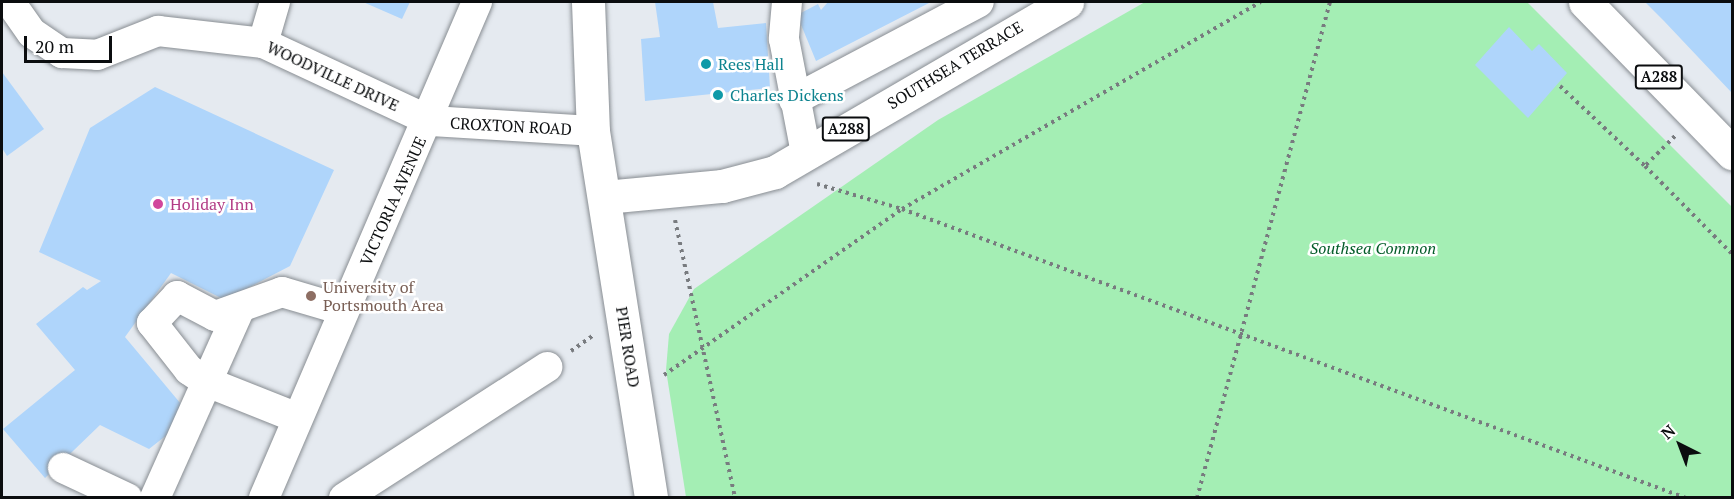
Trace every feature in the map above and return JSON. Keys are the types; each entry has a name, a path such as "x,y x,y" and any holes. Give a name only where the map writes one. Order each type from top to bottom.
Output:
{"main road":[{"name":"PIER ROAD","path":"588,2 593,131 651,498"},
{"name":"SOUTHSEA TERRACE","path":"605,197 722,186 775,172 1067,2"},
{"name":"A288","path":"1585,2 1732,153"}],"street":[{"name":"WOODVILLE DRIVE","path":"10,2 32,33 62,53 97,55 158,31 263,43 429,121"},
{"path":"263,43 275,2"},
{"name":"VICTORIA AVENUE","path":"264,498 295,417 429,121 477,2"},
{"path":"787,2 784,39 806,153"},
{"path":"794,100 979,2"},
{"name":"CROXTON ROAD","path":"429,121 593,131"},
{"path":"295,417 207,381 189,370 152,323 177,296 215,316 282,292 343,310"},
{"path":"155,498 240,308"},
{"path":"344,498 547,367"},
{"path":"63,468 127,498"}],"path":[{"path":"635,395 902,209 1260,2"},
{"path":"1197,498 1239,332 1330,2"},
{"path":"1560,86 1645,165 1732,254"},
{"path":"1645,165 1696,116"},
{"path":"775,172 902,209 1686,498"},
{"path":"669,191 701,349 735,498"},
{"path":"547,367 622,316"}],"green space":[{"name":"Southsea Common","path":"1145,2 1527,2 1732,207 1732,497 686,497 666,370 669,334 694,289 938,120"}],"building":[{"path":"363,2 410,2 402,19"},
{"name":"Rees Hall","path":"655,2 713,2 718,28 766,23 770,88 645,101 641,39 660,37"},
{"path":"828,2 931,2 816,61 797,15 818,4 821,10"},
{"path":"1645,2 1732,2 1732,93 1664,21"},
{"path":"1509,27 1532,51 1539,44 1567,73 1528,118 1475,65"},
{"path":"2,72 44,129 7,156 2,148"},
{"path":"155,87 334,170 290,266 225,300 171,273 125,337 191,416 149,449 100,425 45,478 3,429 75,370 36,324 83,287 87,290 101,281 39,252 90,128"}],"place":[{"name":"Rees Hall","path":"706,64"},
{"name":"Charles Dickens","path":"718,95"},
{"name":"Holiday Inn","path":"158,204"},
{"name":"University of Portsmouth Area","path":"311,296"}]}
